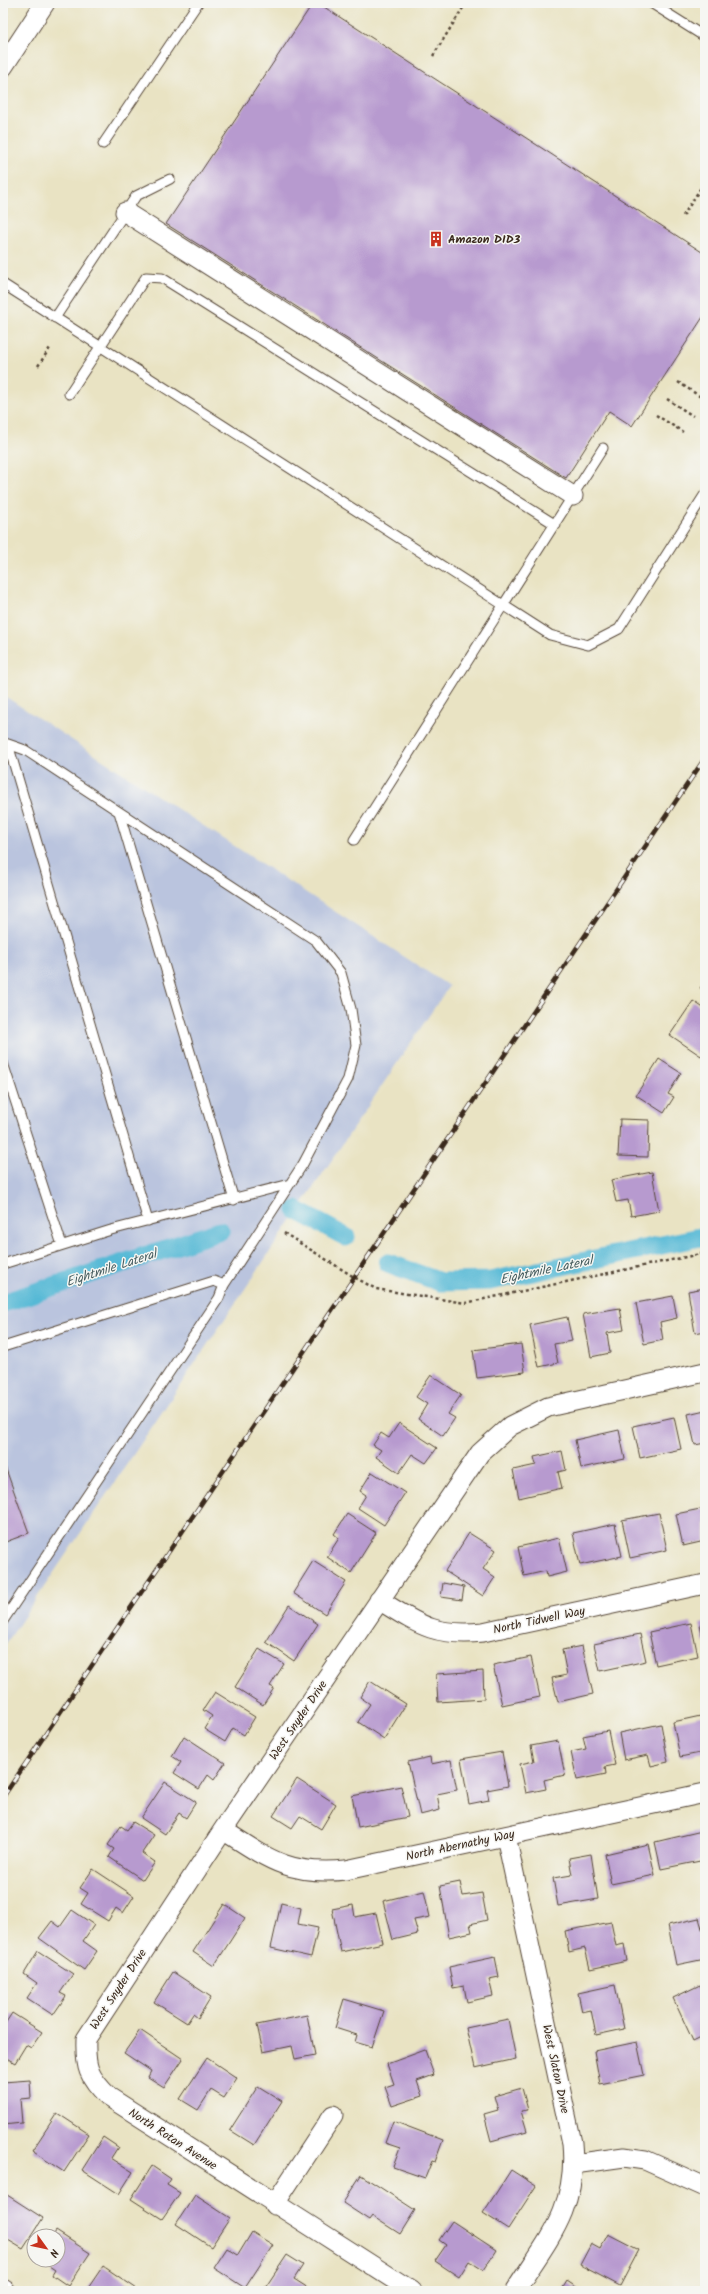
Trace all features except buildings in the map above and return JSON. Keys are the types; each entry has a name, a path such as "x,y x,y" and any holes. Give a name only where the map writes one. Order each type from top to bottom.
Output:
{"street":[{"path":"5,59 45,3"},
{"path":"125,212 573,496"},
{"name":"West Snyder Drive","path":"85,2062 86,2038 223,1830 480,1453 510,1426 548,1407 705,1372"},
{"name":"North Tidwell Way","path":"379,1600 420,1626 440,1632 462,1634 483,1632 705,1584"},
{"name":"North Abernathy Way","path":"223,1830 262,1856 282,1865 303,1871 324,1872 346,1870 705,1793"},
{"name":"West Slaton Drive","path":"506,1836 572,2143 574,2164 571,2187 566,2207 556,2226 515,2291"},
{"name":"North Rotan Avenue","path":"85,2062 94,2082 109,2097 274,2205 412,2291"},
{"path":"274,2205 334,2115"},
{"path":"574,2164 624,2157 645,2160 704,2188"}],"lane":[{"path":"103,144 198,3"},
{"path":"651,3 705,37"},
{"path":"55,318 136,196 170,179"},
{"path":"69,394 146,277 162,278 556,525"},
{"path":"3,284 503,607 550,635 588,645 619,629 705,494"},
{"path":"354,840 556,525 603,448"},
{"path":"3,1621 219,1298 224,1285 303,1164 348,1079 356,1045 351,1009 341,974 316,941 25,750 5,744"},
{"path":"5,744 148,1221"},
{"path":"119,812 234,1200"},
{"path":"3,1063 62,1245"},
{"path":"3,1264 62,1245 148,1221 234,1200 290,1184"},
{"path":"3,1347 214,1281 224,1285"},
{"path":"3,1609 13,1605"}],"path":[{"path":"433,56 466,3"},
{"path":"683,216 705,181"},
{"path":"38,366 50,348"},
{"path":"678,382 704,399"},
{"path":"667,399 693,416"},
{"path":"656,415 683,432"},
{"path":"284,1233 376,1289 465,1303 705,1253"}],"shaded area":[{"path":"3,695 449,986 3,1648"}],"waterway":[{"name":"Eightmile Lateral","path":"296,1210 346,1237"},
{"name":"Eightmile Lateral","path":"3,1303 220,1231"},
{"name":"Eightmile Lateral","path":"388,1263 440,1282 490,1281 705,1236"}],"railway":[{"path":"3,1797 705,758"}],"place":[{"name":"Amazon DID3","path":"436,239"}]}
